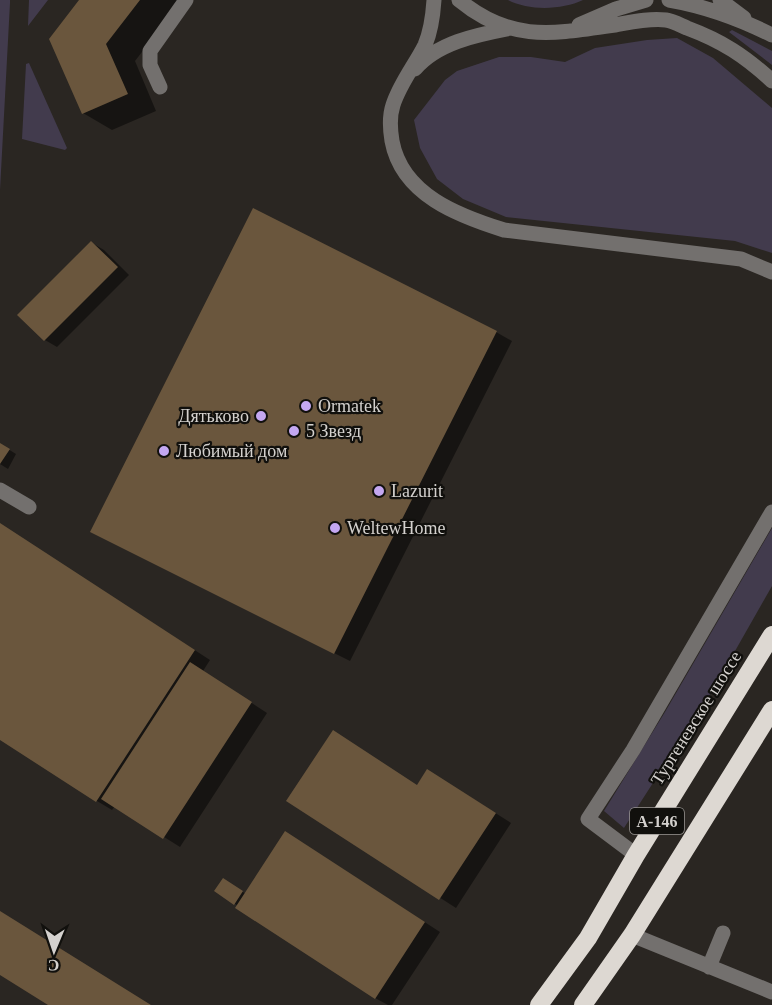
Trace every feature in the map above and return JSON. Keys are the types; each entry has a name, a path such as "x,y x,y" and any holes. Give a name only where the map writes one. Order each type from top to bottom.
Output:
{"highway":[{"name":"Тургеневское шоссе","path":"539,1005 588,938 636,855 772,635"},
{"name":"А-146","path":"583,1005 632,935 772,710"}],"street":[{"path":"160,87 150,65 150,51 186,0"},
{"path":"434,0 425,43 392,106 390,127 394,151 402,168 407,176 431,199 469,219 504,230 741,259 772,272"},
{"path":"459,0 486,20 508,29"},
{"path":"559,33 616,9 646,0"},
{"path":"669,0 696,6 754,26 772,35"},
{"path":"720,0 754,26"},
{"path":"400,88 421,62 439,50 481,34 508,29 559,33 651,20 668,21 718,40 741,54 772,81"},
{"path":"0,490 29,507"},
{"path":"636,855 588,819 633,750 772,512"},
{"path":"709,967 723,933"},
{"path":"632,935 772,992"}],"shaded area":[{"path":"0,0 10,0 10,3 0,190"},
{"path":"29,0 48,0 28,26"},
{"path":"508,0 583,0 565,6 546,8 516,4"},
{"path":"732,30 772,51 772,65 729,32"},
{"path":"677,38 713,58 772,108 772,253 735,241 506,217 463,199 437,179 420,148 414,120 445,80 457,71 499,57 531,57 565,62 595,48"},
{"path":"29,63 67,148 65,150 22,139 26,64"},
{"path":"772,528 772,586 714,688 624,828 604,811 665,712"}],"building":[{"path":"79,0 140,0 106,44 128,94 82,114 49,39"},
{"name":"5 Звезд","path":"253,208 497,331 334,654 90,532"},
{"path":"91,241 118,267 44,341 17,315"},
{"path":"0,443 10,449 0,464"},
{"path":"0,523 195,650 96,802 0,740"},
{"path":"190,662 252,702 163,839 101,799"},
{"path":"333,730 417,785 427,769 496,813 439,900 286,801"},
{"path":"285,831 425,922 375,999 235,908"},
{"path":"223,878 243,891 234,905 214,891"},
{"path":"0,911 151,1005 48,1005 0,975"}],"place":[{"name":"Ormatek","path":"306,406"},
{"name":"Дятьково","path":"261,416"},
{"name":"5 Звезд","path":"294,431"},
{"name":"Любимый дом","path":"164,451"},
{"name":"Lazurit","path":"379,491"},
{"name":"WeltewHome","path":"335,528"}]}
